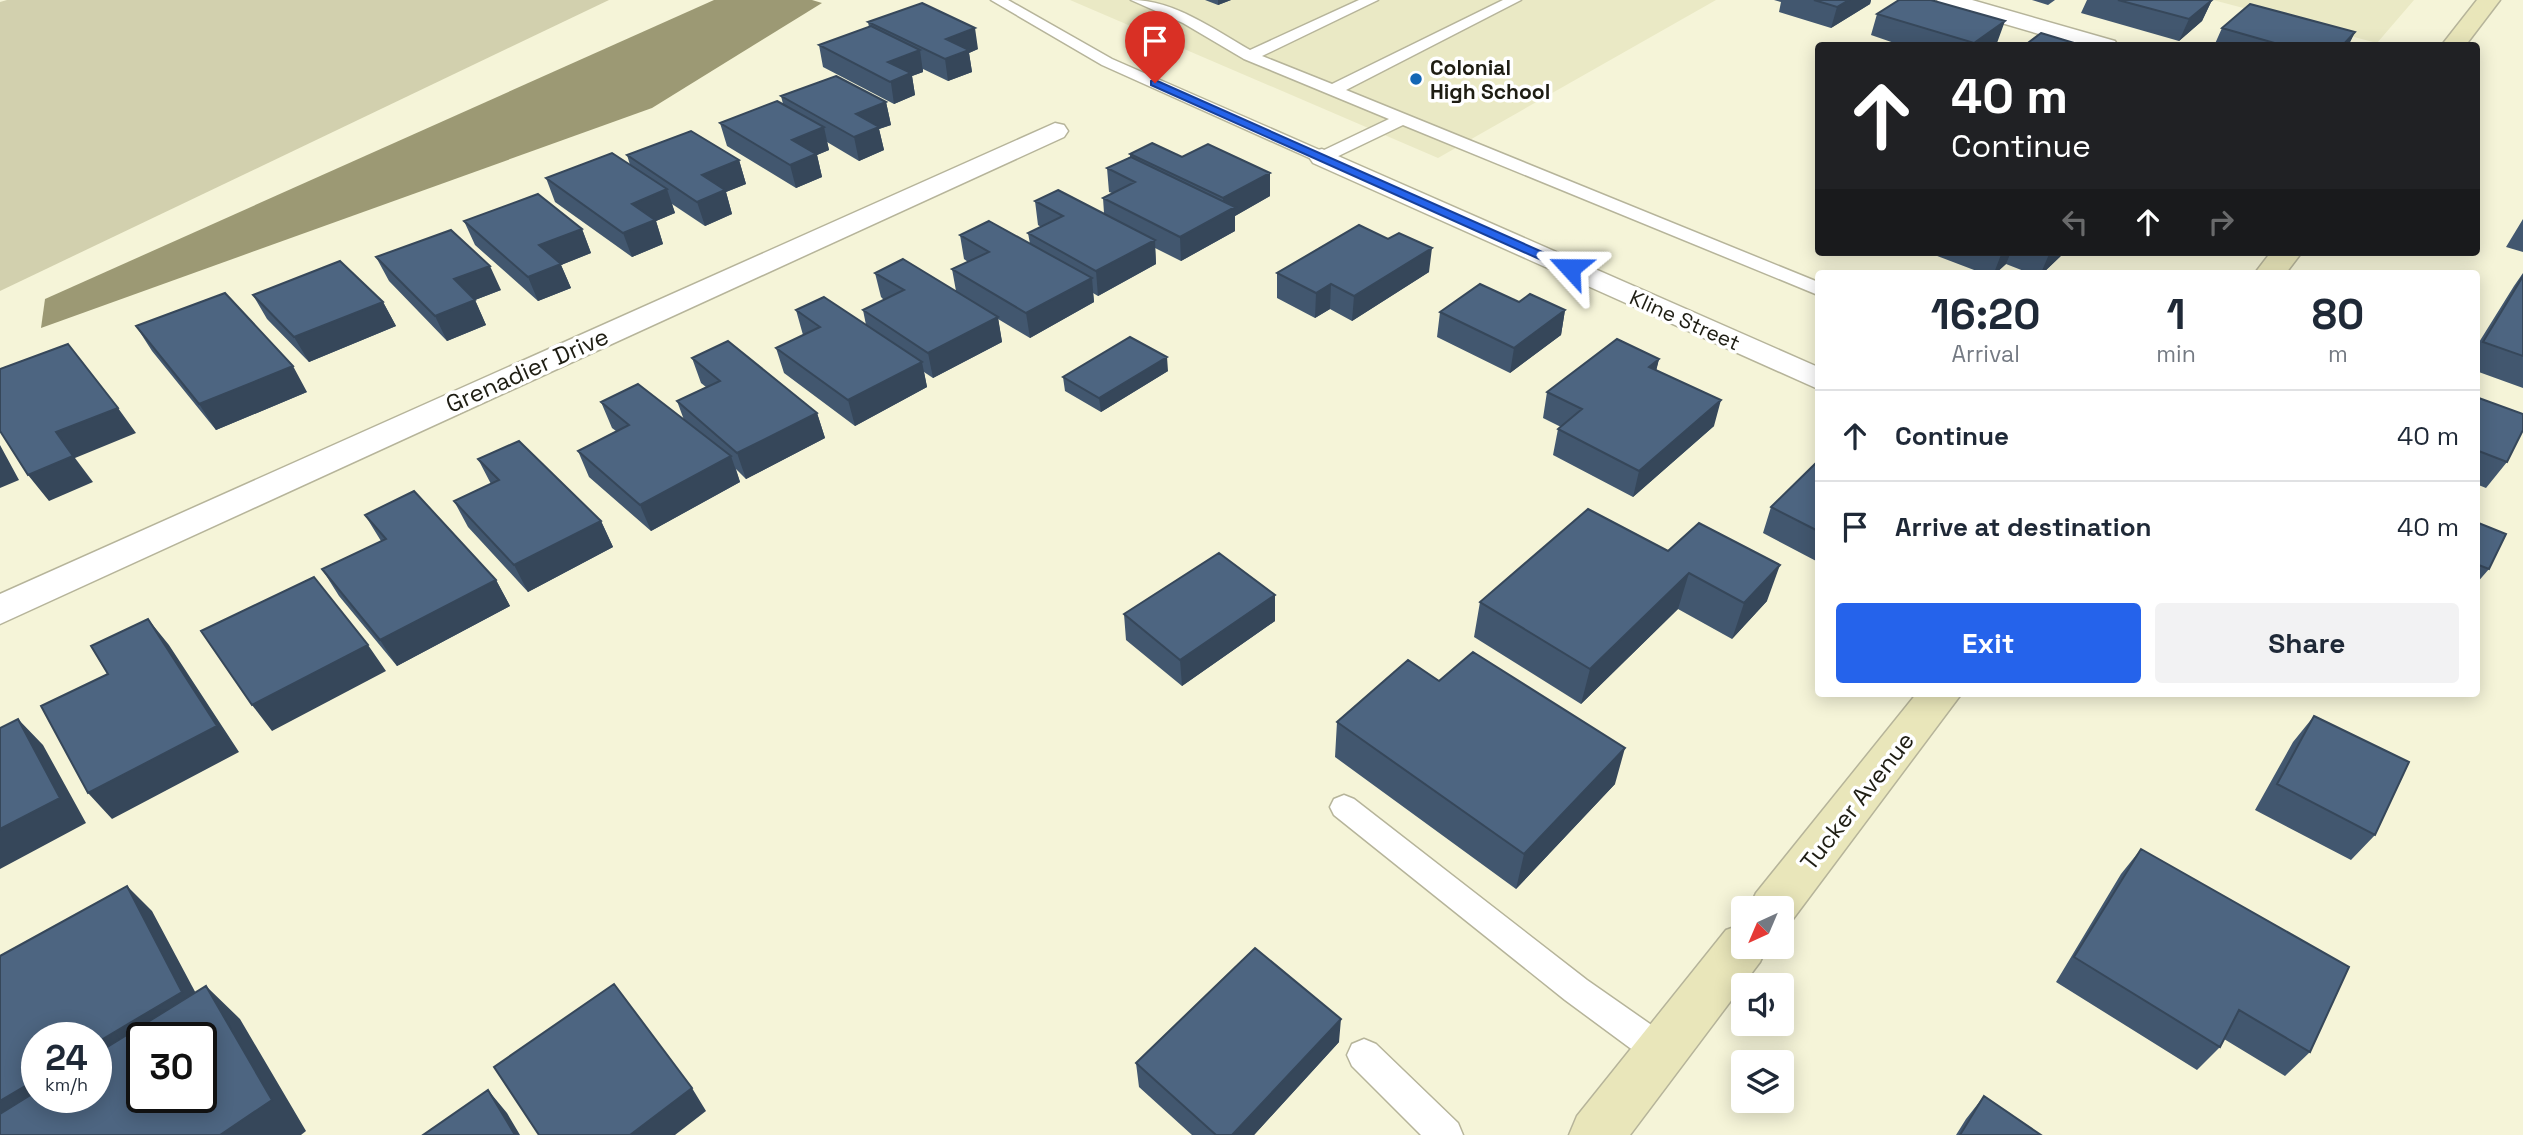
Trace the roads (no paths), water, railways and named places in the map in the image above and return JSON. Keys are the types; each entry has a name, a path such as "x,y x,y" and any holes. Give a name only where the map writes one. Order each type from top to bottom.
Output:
{"street":[{"path":"1948,0 2092,42"},
{"path":"2455,42 2489,0"},
{"name":"Grenadier Drive","path":"0,610 1055,131"},
{"name":"Kline Street","path":"1322,157 1815,378"},
{"path":"2272,270 2284,256"},
{"name":"Tucker Avenue","path":"1782,896 1938,697"},
{"path":"1596,1135 1733,959"}],"lane":[{"path":"998,0 1107,62 1322,157 1402,119"},
{"path":"1138,0 1188,20 1250,56 1815,288"},
{"path":"1250,56 1371,0"},
{"path":"1333,90 1514,0"},
{"path":"1343,807 1576,990 1661,1051"},
{"path":"1364,1055 1446,1135"}],"place":[{"name":"Colonial High School","path":"1416,79"}]}
